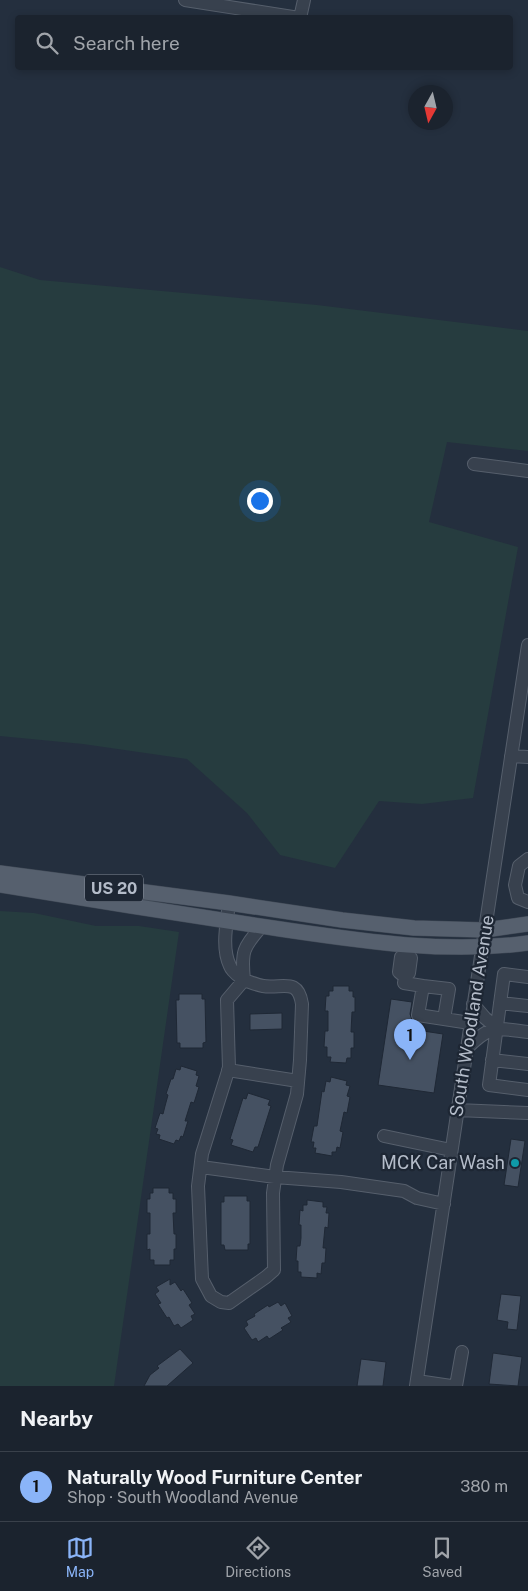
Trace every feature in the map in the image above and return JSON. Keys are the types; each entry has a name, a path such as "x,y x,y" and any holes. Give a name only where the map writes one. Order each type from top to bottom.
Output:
{"main road":[{"name":"US 20","path":"0,873 342,920 414,928 485,930 528,924"},
{"name":"US 20","path":"0,885 227,922 366,941 407,950 482,948 528,943"}],"street":[{"path":"185,0 281,15"},
{"path":"301,15 304,0"},
{"path":"474,464 528,471"},
{"name":"South Woodland Avenue","path":"416,1384 528,645"},
{"path":"511,756 528,757"},
{"path":"528,859 519,866 515,885 518,898 528,902"},
{"path":"229,903 227,958 230,968 244,980 264,987 289,986 296,989 301,995 302,1004 298,1081 293,1113 277,1165 273,1193 274,1270 229,1303 221,1302 211,1296 202,1279 198,1186 202,1154 228,1070 227,1000 244,980 243,951 262,926"},
{"path":"407,950 411,958 409,973 405,977 404,983 449,989 444,1019"},
{"path":"528,977 504,974 489,1085 528,1090"},
{"path":"423,986 418,1015 470,1023"},
{"path":"500,1002 528,1006"},
{"path":"473,1004 497,1028"},
{"path":"466,1049 481,1035 497,1028 528,1032"},
{"path":"492,1060 528,1064"},
{"path":"228,1070 298,1081"},
{"path":"457,1110 528,1113"},
{"path":"384,1136 451,1150"},
{"path":"201,1166 275,1177 341,1182 404,1191 417,1198 444,1204"},
{"path":"456,1386 462,1352"},
{"path":"416,1384 451,1386"}],"green space":[{"path":"0,267 40,280 317,305 528,331 528,451 447,442 429,522 518,547 473,798 422,804 379,801 335,868 280,855 247,813 187,759 83,744 0,736"},
{"path":"0,911 34,913 96,926 139,926 179,932 114,1386 0,1386"}],"building":[{"path":"333,986 349,986 349,991 353,991 353,997 355,997 355,1012 352,1012 351,1032 354,1032 354,1048 351,1048 351,1058 347,1058 346,1063 330,1062 331,1057 327,1057 327,1047 324,1047 325,1031 328,1031 328,1011 325,1011 326,996 329,996 329,991 333,991"},
{"path":"179,994 202,994 202,999 205,999 206,1042 203,1043 203,1048 180,1048 180,1043 177,1043 176,1000 179,1000"},
{"path":"391,999 412,1002 410,1029 443,1034 434,1093 378,1085"},
{"path":"282,1013 282,1029 250,1030 250,1014"},
{"path":"181,1066 197,1071 196,1075 199,1076 196,1086 199,1087 194,1103 191,1102 185,1121 188,1121 183,1137 181,1136 179,1141 176,1140 174,1144 159,1139 160,1135 156,1134 158,1129 155,1128 160,1113 163,1114 168,1095 166,1094 171,1079 173,1079 176,1069 180,1070"},
{"path":"331,1077 347,1081 346,1085 350,1086 347,1096 350,1097 347,1113 344,1112 340,1131 343,1132 340,1148 337,1147 336,1152 332,1152 332,1156 315,1153 316,1148 313,1148 314,1142 311,1142 314,1126 317,1126 322,1091 324,1092 326,1081 330,1082"},
{"path":"248,1093 270,1100 268,1105 271,1106 258,1147 255,1147 253,1152 231,1145 233,1140 230,1139 243,1098 246,1099"},
{"name":"MCK Car Wash","path":"511,1139 525,1141 518,1187 504,1185"},
{"path":"153,1188 169,1188 169,1193 173,1193 173,1199 176,1199 176,1213 173,1213 176,1249 174,1249 174,1260 170,1260 170,1265 154,1265 154,1260 150,1260 150,1249 147,1250 147,1234 150,1234 150,1213 147,1213 147,1199 150,1199 150,1193 153,1193"},
{"path":"224,1196 247,1196 247,1201 250,1201 250,1244 248,1244 248,1250 225,1250 224,1245 221,1245 221,1202 224,1202"},
{"path":"307,1200 323,1202 323,1207 327,1207 326,1213 329,1213 328,1228 325,1227 323,1248 326,1248 325,1263 322,1263 321,1274 317,1273 317,1278 301,1277 301,1272 298,1272 298,1261 296,1261 297,1246 300,1246 301,1238 301,1225 299,1225 300,1210 303,1211 303,1205 307,1205"},
{"path":"170,1279 170,1285 175,1282 181,1291 183,1289 192,1303 189,1305 195,1314 191,1316 193,1320 181,1328 178,1324 174,1326 169,1317 167,1318 158,1304 161,1303 155,1294 159,1291 156,1287"},
{"path":"501,1294 521,1296 517,1330 507,1329 508,1322 497,1320"},
{"path":"278,1302 281,1306 285,1303 292,1316 288,1318 291,1322 269,1339 267,1336 258,1342 256,1338 252,1340 244,1328 248,1325 246,1321 268,1305 269,1307"},
{"path":"180,1349 193,1363 167,1386 144,1386 150,1375 159,1368 157,1366"},
{"path":"493,1353 522,1357 518,1386 489,1384"},
{"path":"361,1359 386,1362 383,1386 357,1386"}],"place":[{"name":"Naturally Wood Furniture Center","path":"410,1060"},
{"name":"MCK Car Wash","path":"515,1163"}]}
